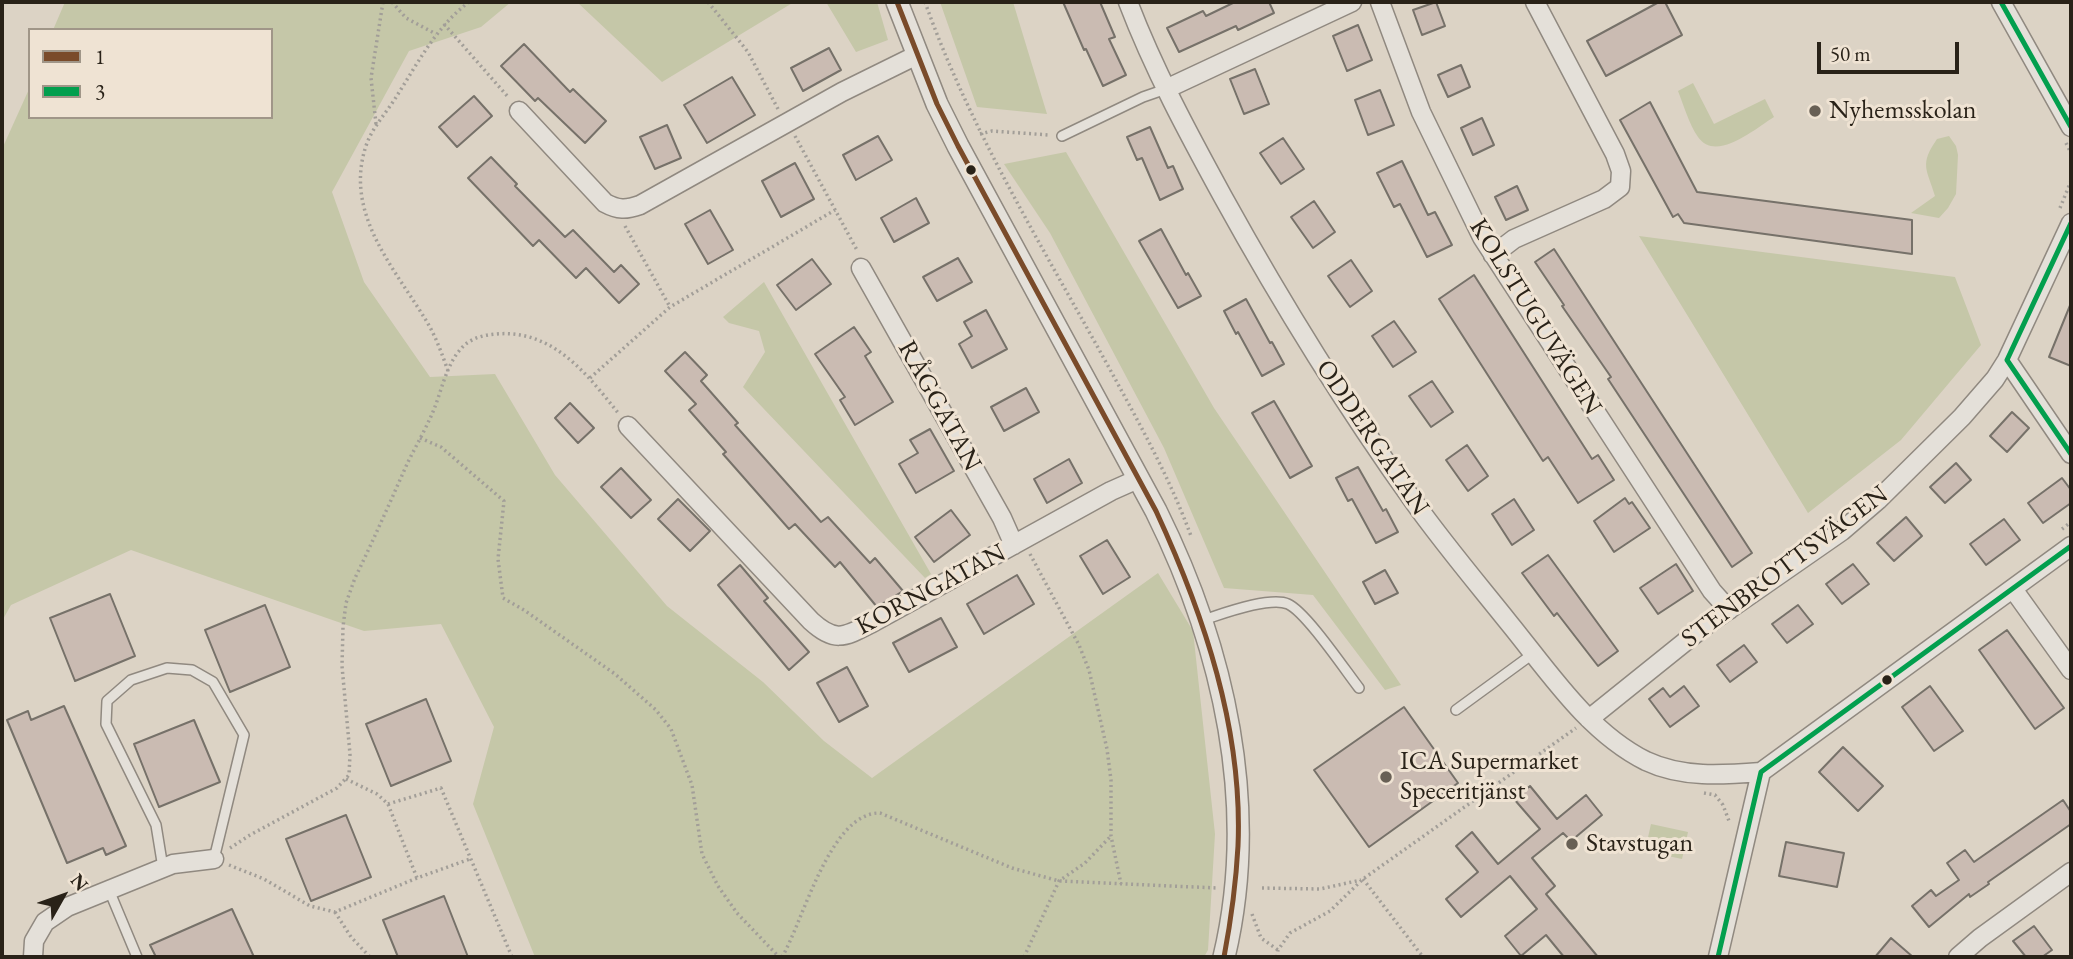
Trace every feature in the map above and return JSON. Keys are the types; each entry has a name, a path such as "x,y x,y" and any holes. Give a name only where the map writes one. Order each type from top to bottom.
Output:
{"street":[{"path":"897,2 917,55 958,146 1122,445 1171,541 1201,620 1224,703 1237,778 1238,879 1234,917 1224,957"},
{"name":"ODDERGATAN","path":"1128,2 1150,59 1261,265 1312,350 1415,503 1534,653 1589,719 1615,741 1647,761 1677,771 1718,776 1761,772"},
{"path":"1166,89 1353,2"},
{"name":"KOLSTUGUVÄGEN","path":"1380,2 1426,122 1482,237 1712,591 1730,610"},
{"path":"1493,255 1514,239 1604,199 1620,187 1621,171 1615,154 1535,2"},
{"path":"2001,2 2071,127"},
{"path":"519,110 605,203 617,209 629,209 854,85 917,55"},
{"name":"STENBROTTSVÄGEN","path":"1589,719 1701,629 1842,531 1962,417 1995,380 2007,360 2071,223"},
{"name":"RÅGGATAN","path":"861,268 1002,517 1014,545"},
{"path":"2007,360 2071,453"},
{"name":"KORNGATAN","path":"628,426 824,633 835,636 849,635 1111,491 1138,479"},
{"path":"1718,957 1761,772 2071,545"},
{"path":"2013,589 2071,670"},
{"path":"33,957 34,941 46,922 67,907 173,864 214,859"},
{"path":"1958,957 1998,924 2071,872"}],"lane":[{"path":"1062,136 1143,97 1166,89"},
{"path":"1201,620 1275,602 1288,604 1310,625 1359,688"},
{"path":"1456,710 1534,653"},
{"path":"163,868 156,825 106,724 107,701 131,680 167,667 191,670 212,682 244,735 214,859"},
{"path":"108,890 137,957"}],"path":[{"path":"376,124 371,78 383,2"},
{"path":"392,2 406,18 436,34"},
{"path":"448,370 428,324 370,230 365,216 359,176 368,141 376,124 436,34 469,2"},
{"path":"444,24 519,110"},
{"path":"980,134 992,131 1062,136"},
{"path":"617,209 670,307"},
{"path":"590,378 670,307 835,209"},
{"path":"214,859 250,835 337,788 346,779 351,766 342,666 346,603 355,578 432,414 448,370 467,342 492,334 508,333 540,340 560,351 590,378 628,426"},
{"path":"421,438 441,447 504,501 498,559 502,598 524,610 615,674 656,710 671,729 692,785 702,854 718,886 737,913 781,957 835,845 849,828 870,813 880,813 1012,868 1059,881 1226,888"},
{"path":"2060,530 2071,522"},
{"path":"1014,545 1030,555 1079,645 1089,670 1100,712 1110,770 1111,836 1121,884"},
{"path":"1277,957 1278,950 1290,933 1330,911 1363,879 1589,719"},
{"path":"346,779 377,794 388,804 417,878"},
{"path":"388,804 441,788 512,957"},
{"path":"1702,793 1715,795 1723,805 1730,820 1727,832"},
{"path":"1024,957 1059,881 1085,863 1111,836"},
{"path":"214,859 264,879 310,906 335,912 470,859"},
{"path":"1262,888 1320,889 1363,879"},
{"path":"1363,879 1423,957"},
{"path":"335,912 351,937 370,957"}],"green space":[{"path":"65,2 511,2 481,27 409,51 332,192 364,282 430,377 495,374 555,475 667,606 763,682 824,741 872,778 1158,573 1193,631 1215,834 1208,950 1204,957 535,957 473,804 494,727 441,624 364,631 131,550 11,605 2,621 2,149 28,91 28,119 273,119 273,28 54,28"},
{"path":"577,2 794,2 662,82"},
{"path":"826,2 877,2 888,40 856,52"},
{"path":"940,2 1013,2 1047,114 977,107"},
{"path":"1693,83 1714,124 1765,99 1774,117 1736,141 1715,146 1706,144 1692,126 1678,91"},
{"path":"1949,136 1958,155 1956,194 1939,218 1911,213 1935,196 1926,161 1937,139"},
{"path":"1066,152 1214,408 1401,685 1385,690 1313,595 1224,588 1164,448 1050,233 1004,164"},
{"path":"1639,236 1955,277 1981,345 1901,440 1808,513"},
{"path":"764,282 931,574 925,578 743,387 765,352 759,331 729,323 723,317"},
{"path":"1651,824 1688,832 1682,859 1645,851"}],"building":[{"path":"1063,2 1100,2 1115,37 1109,39 1126,75 1103,86"},
{"path":"1235,2 1269,2 1274,13 1238,30 1236,26 1179,52 1167,28 1203,11 1206,16"},
{"path":"1436,2 1445,26 1422,35 1413,10"},
{"path":"1659,2 1665,2 1682,35 1606,76 1587,41"},
{"path":"1358,25 1372,60 1347,71 1333,36"},
{"path":"524,44 570,92 573,89 606,121 585,143 538,98 535,101 501,66"},
{"path":"829,48 841,70 803,91 791,68"},
{"path":"1461,65 1470,87 1448,97 1438,75"},
{"path":"1255,69 1269,104 1244,114 1230,79"},
{"path":"732,77 755,115 707,143 684,105"},
{"path":"1380,90 1394,125 1368,135 1355,100"},
{"path":"474,96 492,116 457,147 439,127"},
{"path":"1650,102 1697,192 1912,220 1912,254 1684,223 1678,214 1673,217 1620,120"},
{"path":"1482,118 1494,145 1473,155 1461,128"},
{"path":"667,125 681,158 655,169 640,137"},
{"path":"1150,127 1168,168 1173,166 1183,189 1160,200 1142,158 1137,160 1127,137"},
{"path":"878,136 892,160 856,180 843,155"},
{"path":"1283,138 1304,169 1281,184 1260,153"},
{"path":"491,157 565,237 573,230 614,272 621,265 639,284 619,303 586,268 576,278 539,240 533,246 468,178"},
{"path":"1402,161 1428,215 1435,212 1452,245 1427,257 1400,204 1394,207 1377,173"},
{"path":"795,163 814,199 781,217 762,181"},
{"path":"1517,186 1528,210 1506,220 1495,197"},
{"path":"916,198 929,223 894,242 881,218"},
{"path":"1314,201 1335,232 1313,248 1291,217"},
{"path":"710,210 733,250 708,264 685,224"},
{"path":"1161,229 1186,275 1188,273 1201,296 1178,308 1139,241"},
{"path":"1554,249 1752,553 1732,567 1608,379 1611,377 1535,262"},
{"path":"958,258 972,282 937,301 923,277"},
{"path":"812,259 831,284 796,310 777,285"},
{"path":"1351,260 1372,291 1350,307 1328,276"},
{"path":"1474,275 1592,459 1598,455 1614,480 1578,503 1548,457 1543,461 1439,299"},
{"path":"1246,299 1284,364 1262,376 1224,311"},
{"path":"2071,303 2071,366 2049,357"},
{"path":"986,310 1007,349 972,368 959,344 972,336 964,322"},
{"path":"1394,321 1416,352 1393,367 1372,336"},
{"path":"854,327 871,352 865,356 893,402 855,425 840,400 845,397 815,354"},
{"path":"685,352 707,375 701,381 738,423 735,425 821,522 828,517 870,563 875,558 903,591 877,607 840,562 835,567 795,524 789,529 723,454 726,452 689,410 696,404 665,371"},
{"path":"1432,381 1453,412 1431,427 1409,396"},
{"path":"1026,388 1039,412 1004,431 991,407"},
{"path":"1274,401 1312,466 1290,478 1252,413"},
{"path":"570,403 594,428 578,443 555,418"},
{"path":"2012,412 2029,428 2007,452 1990,436"},
{"path":"930,429 954,471 916,493 899,464 918,453 910,440"},
{"path":"1467,445 1488,476 1468,491 1446,460"},
{"path":"1069,459 1082,483 1047,503 1034,479"},
{"path":"1956,463 1971,480 1945,503 1930,487"},
{"path":"1358,467 1398,532 1376,543 1352,499 1348,501 1336,478"},
{"path":"621,468 651,500 631,518 601,487"},
{"path":"2062,478 2071,490 2071,503 2043,523 2028,503"},
{"path":"1625,498 1629,504 1632,502 1650,528 1614,552 1594,521"},
{"path":"678,499 710,531 690,551 658,519"},
{"path":"1514,499 1534,530 1512,545 1492,514"},
{"path":"951,510 970,535 934,562 915,537"},
{"path":"1906,517 1922,536 1894,561 1877,543"},
{"path":"2004,519 2020,540 1986,565 1970,544"},
{"path":"1107,540 1130,577 1103,594 1080,556"},
{"path":"1548,555 1618,651 1598,666 1557,613 1554,616 1522,573"},
{"path":"1676,564 1693,591 1658,614 1640,588"},
{"path":"1853,564 1869,584 1842,604 1826,584"},
{"path":"740,565 768,598 764,601 809,652 789,670 718,585"},
{"path":"1385,570 1398,593 1375,604 1363,582"},
{"path":"1017,575 1034,604 984,634 967,604"},
{"path":"110,594 135,656 75,681 50,618"},
{"path":"265,605 290,667 230,692 205,630"},
{"path":"1798,605 1813,624 1787,643 1772,624"},
{"path":"941,618 957,647 909,672 893,643"},
{"path":"2007,630 2064,708 2035,729 1979,650"},
{"path":"1744,645 1757,662 1730,682 1717,665"},
{"path":"847,667 868,706 839,722 817,683"},
{"path":"1684,686 1699,706 1670,727 1649,699 1663,688 1670,697"},
{"path":"1930,686 1963,731 1934,751 1902,707"},
{"path":"426,699 451,761 391,786 366,724"},
{"path":"64,706 126,846 106,855 103,848 67,863 7,720 28,711 31,720"},
{"name":"ICA Supermarket Speceritjänst","path":"1404,707 1458,783 1369,847 1314,770"},
{"path":"194,720 220,782 159,807 134,744"},
{"path":"1843,747 1883,786 1858,811 1819,772"},
{"path":"1530,786 1557,819 1586,795 1602,815 1571,841 1563,833 1532,858 1555,886 1546,894 1598,957 1564,957 1546,935 1521,956 1505,936 1537,909 1510,876 1461,917 1446,899 1478,872 1456,846 1472,832 1498,864 1540,829 1514,799"},
{"path":"2063,800 2071,812 2071,824 1970,897 1969,894 1929,927 1912,906 1931,890 1936,896 1959,880 1947,863 1965,850 1974,862"},
{"path":"346,815 371,877 311,901 286,839"},
{"path":"1786,842 1844,853 1837,887 1779,876"},
{"path":"444,896 468,957 398,957 383,920"},
{"path":"232,909 254,957 156,957 150,945"},
{"path":"2034,926 2052,950 2042,957 2026,957 2013,941"},
{"path":"1891,938 1913,957 1875,957"}],"transit line":[{"name":"1","path":"897,2 937,104 1156,511 1190,591 1217,674 1227,716 1238,802 1236,874 1224,957"},
{"name":"3","path":"2001,2 2071,127"},
{"name":"3","path":"2071,223 2007,360 2071,454"},
{"name":"3","path":"1718,957 1761,772 2071,546"}],"place":[{"name":"Nyhemsskolan","path":"1815,111"},
{"name":"ICA Supermarket Speceritjänst","path":"1386,777"},
{"name":"Stavstugan","path":"1572,844"}]}
